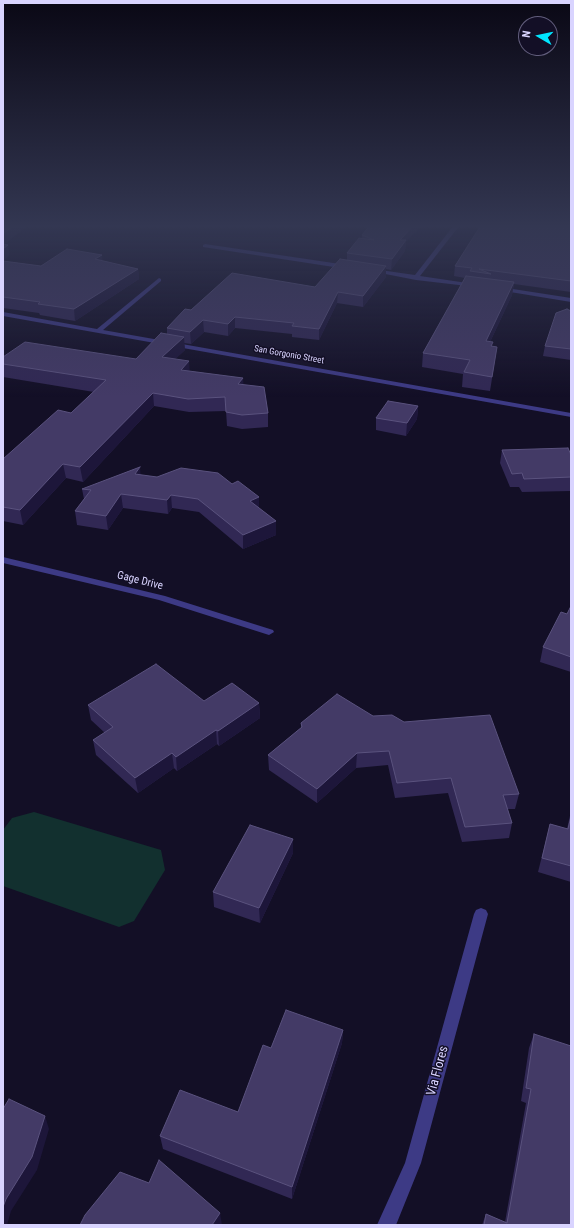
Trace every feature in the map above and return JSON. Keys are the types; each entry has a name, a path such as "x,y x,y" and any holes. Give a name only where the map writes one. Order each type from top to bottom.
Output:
{"street":[{"path":"99,330 155,282"},
{"path":"447,282 481,287"},
{"path":"496,289 571,300"},
{"name":"San Gorgonio Street","path":"3,314 571,415"},
{"name":"Gage Drive","path":"3,560 162,598 268,632"},
{"name":"Via Flores","path":"386,1225 390,1219 413,1163 481,914"}],"green space":[{"path":"34,812 161,850 165,870 134,921 119,927 3,886 3,830 12,818"}],"building":[{"path":"3,282 117,282 74,309 38,304 40,302 3,297"},
{"path":"222,282 287,282 315,287 319,282 373,282 363,296 338,292 319,329 292,326 294,323 235,317 228,324 203,320 190,332 167,328 185,309 191,310"},
{"path":"462,282 514,282 486,341 493,342 491,346 497,347 492,377 464,372 470,360 423,353"},
{"path":"567,309 571,311 571,349 545,346 556,313"},
{"path":"161,333 184,337 162,357 189,361 181,370 243,378 238,384 264,387 268,413 242,415 226,412 225,397 188,399 153,393 80,467 63,464 20,510 3,507 3,459 58,410 71,413 106,380 3,364 3,357 25,342 136,359"},
{"path":"388,401 418,406 407,423 376,418"},
{"path":"568,448 571,455 571,477 524,479 522,473 512,474 502,450"},
{"path":"140,467 135,474 157,477 181,468 218,473 232,484 238,481 259,497 250,501 276,521 243,535 198,499 171,495 167,500 121,494 106,516 75,511 91,490 82,489"},
{"path":"571,606 571,657 543,647 561,612 567,614"},
{"path":"156,664 204,701 232,683 259,703 176,757 172,753 135,778 93,740 113,727 88,705"},
{"path":"337,694 373,716 392,715 404,722 490,715 519,794 503,795 512,823 465,827 451,778 397,783 389,751 357,753 317,789 268,755 302,727 301,723"},
{"path":"571,816 571,866 542,858 550,824 568,829"},
{"path":"250,825 293,839 259,908 213,892"},
{"path":"286,1010 343,1030 292,1187 160,1136 180,1090 238,1112 263,1045 271,1048"},
{"path":"534,1034 571,1046 571,1225 484,1225 486,1214 507,1223 531,1089 526,1088"},
{"path":"9,1099 45,1116 32,1157 6,1199 3,1207 3,1109"},
{"path":"159,1160 220,1213 212,1225 80,1225 85,1215 120,1172 149,1183"}]}
